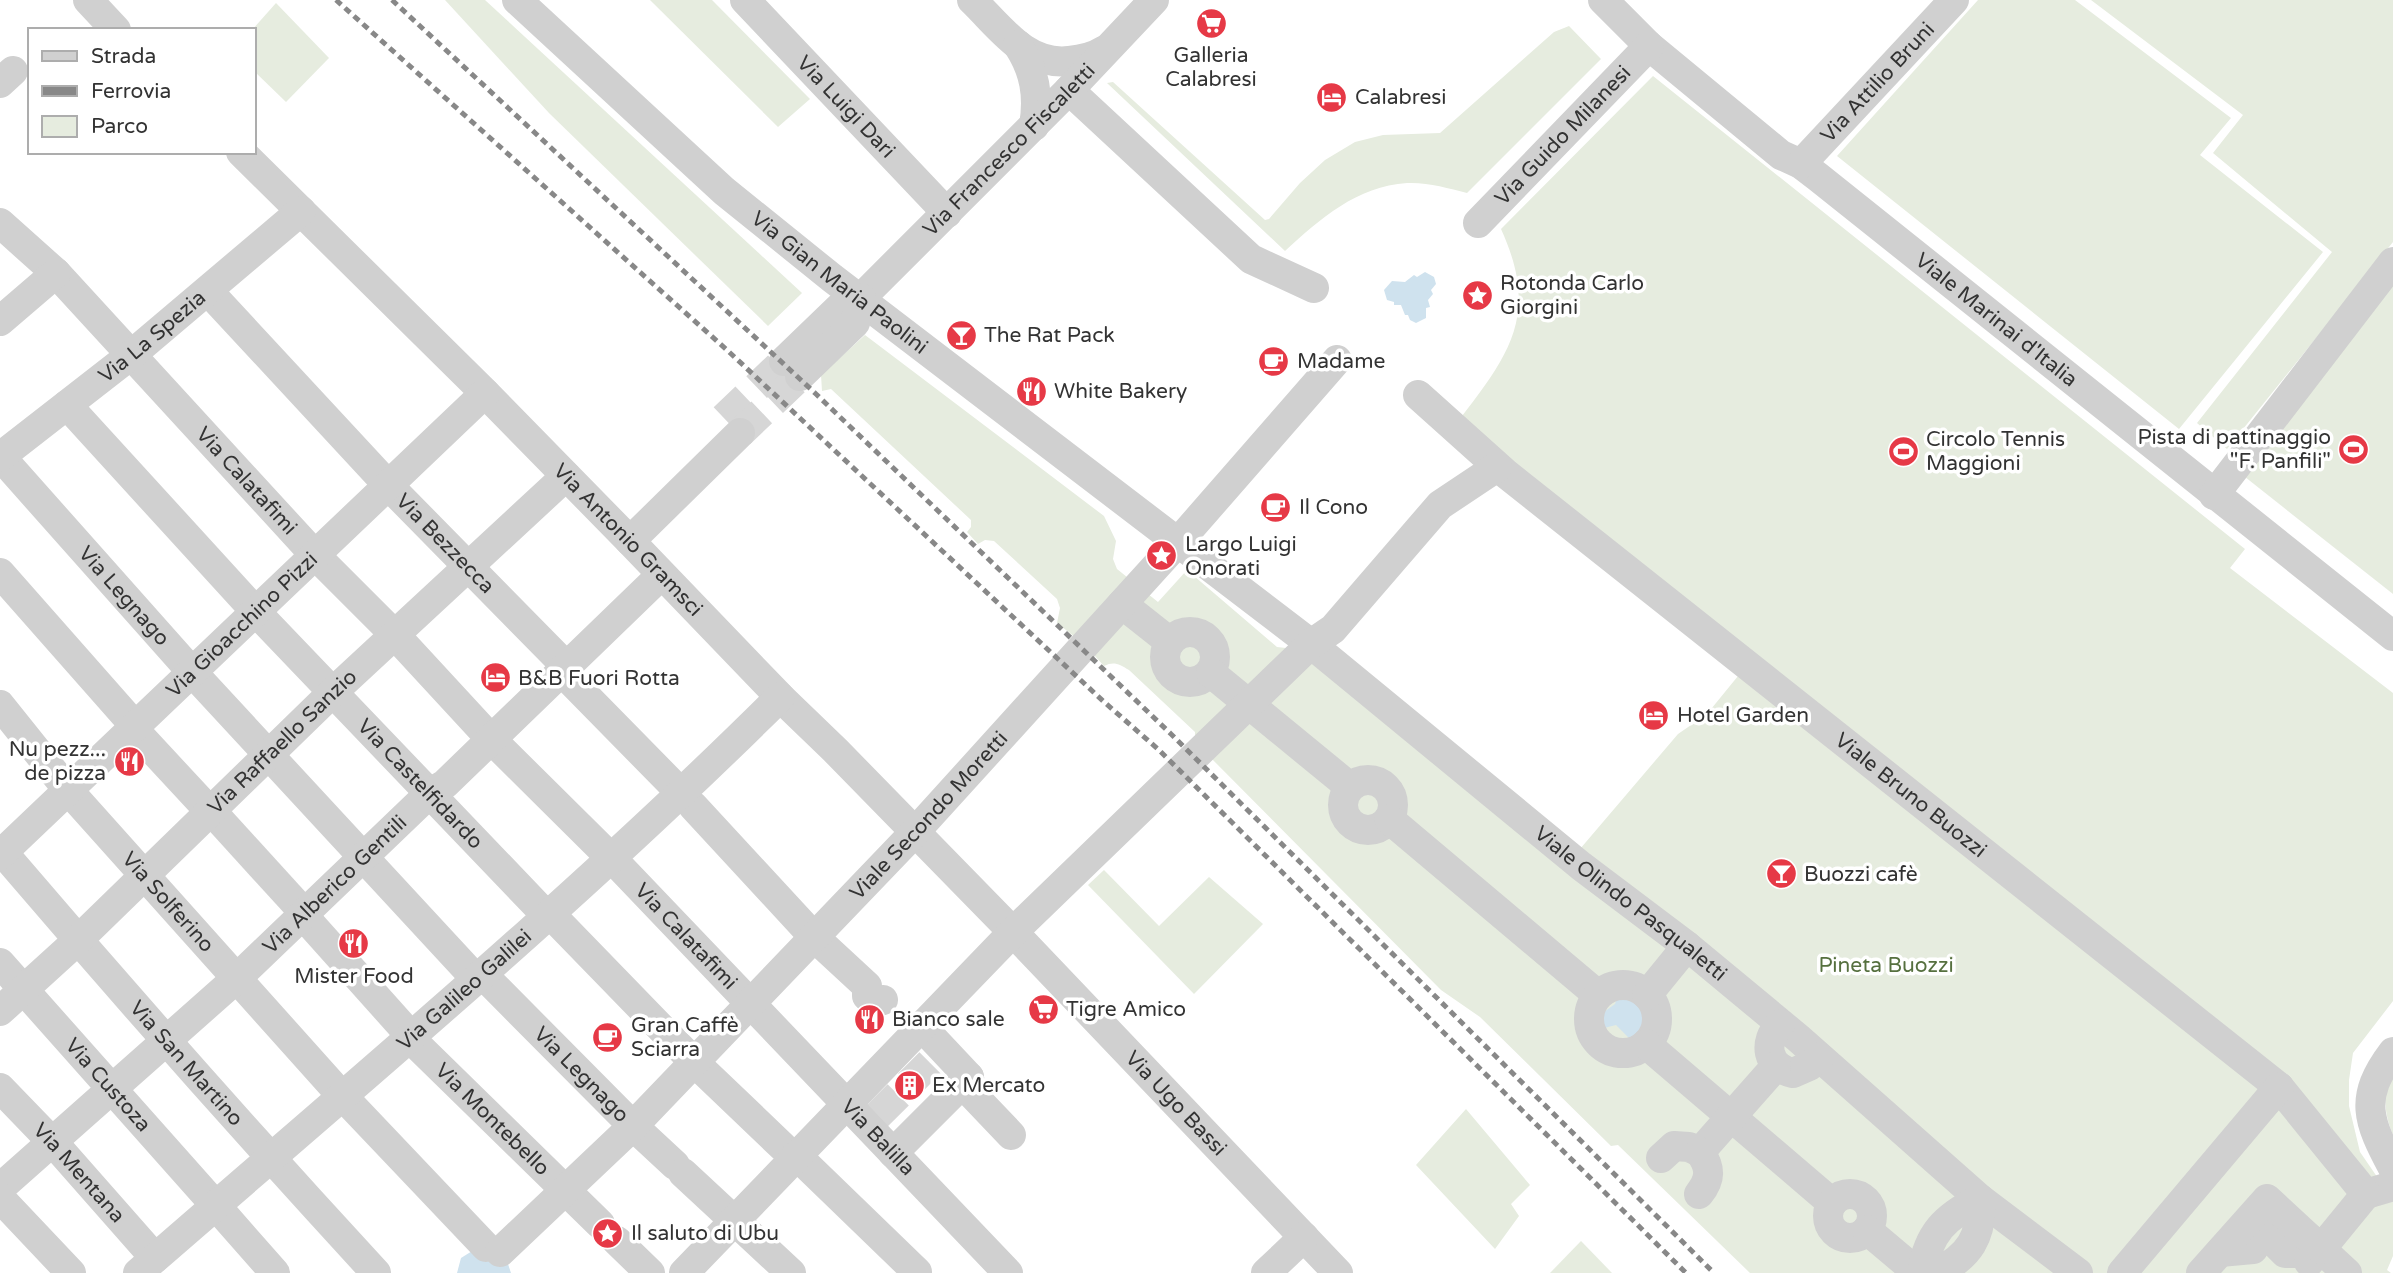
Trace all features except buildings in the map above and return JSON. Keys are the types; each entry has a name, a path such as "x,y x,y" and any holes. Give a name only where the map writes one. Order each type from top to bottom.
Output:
{"street":[{"path":"88,0 114,28"},
{"name":"Via Gian Maria Paolini","path":"517,0 724,191 832,278 1179,541"},
{"name":"Via Luigi Dari","path":"745,0 947,213"},
{"path":"972,0 1035,58 1056,63 1079,60 1100,52 1124,34"},
{"name":"Via Francesco Fiscaletti","path":"792,368 855,323 861,298 1034,126 1154,0"},
{"name":"Viale Marinai d'Italia","path":"1602,0 1649,46 1781,156 1801,164 2393,636"},
{"name":"Via Attilio Bruni","path":"1801,164 1954,0"},
{"path":"1018,45 1034,77 1037,106 1034,126"},
{"name":"Via Guido Milanesi","path":"1478,223 1649,46"},
{"path":"1069,90 1251,260 1314,288"},
{"name":"Via Antonio Gramsci","path":"243,154 485,393 1013,932"},
{"name":"Via La Spezia","path":"0,456 209,292 301,211"},
{"name":"Via Calatafimi","path":"0,223 56,273 314,554 749,1003"},
{"path":"2214,495 2393,262"},
{"path":"0,321 56,273"},
{"name":"Via Bezzecca","path":"209,292 388,485 566,666 571,681 687,799 814,937 970,1077 971,1093 1011,1135"},
{"name":"Viale Secondo Moretti","path":"493,1249 565,1192 633,1126 914,833 1179,541 1336,360"},
{"name":"Via Gioacchino Pizzi","path":"1,852 137,730 192,672 485,393"},
{"name":"Viale Bruno Buozzi","path":"1418,395 1497,467 2279,1087 2379,1190"},
{"name":"Via Castelfidardo","path":"67,405 256,612 553,919 693,1061 917,1272"},
{"path":"630,541 665,505 732,425"},
{"name":"Via Legnago","path":"0,456 192,672 363,858 633,1126 791,1273"},
{"path":"685,1273 729,1216 790,1151 846,1104 893,1008 1013,932 1311,644 1332,629 1440,505 1497,467"},
{"name":"Via Raffaello Sanzio","path":"0,1011 334,691 566,476"},
{"name":"Viale Olindo Pasqualetti","path":"1179,541 1311,644 1581,866 1687,946 1819,1057 1980,1199 2078,1273"},
{"name":"Via Montebello","path":"0,573 410,1036 650,1273"},
{"name":"Via Alberico Gentili","path":"0,1188 237,978 663,576"},
{"path":"1122,604 1170,642 1183,633 1199,633 1206,638 1215,650 1216,658 1211,673 1350,787 1344,794 1343,811 1352,825 1367,831 1376,830 1389,819 1598,995"},
{"name":"Via Galileo Galilei","path":"156,1268 220,1210 270,1158 347,1101 617,864 687,799 780,697"},
{"name":"Via Solferino","path":"0,705 68,790 347,1101 493,1249"},
{"name":"Via San Martino","path":"1,852 270,1158 376,1273"},
{"name":"Via Ugo Bassi","path":"1013,932 1338,1273"},
{"path":"1647,995 1687,946"},
{"name":"Via Custoza","path":"0,962 275,1273"},
{"path":"1617,985 1628,985 1647,995 1654,1004 1657,1025 1653,1036 1636,1051 1624,1054 1602,1047 1589,1028 1588,1016 1591,1004 1598,995 1617,985"},
{"name":"Via Balilla","path":"749,1003 1008,1273"},
{"path":"1780,1024 1770,1038 1769,1048 1770,1057 1776,1066 1793,1073 1809,1066 1819,1057"},
{"path":"1646,1044 1832,1203 1829,1225 1840,1236 1854,1238 1867,1230 1920,1273 1925,1252 1936,1230 1957,1211 1980,1199 1982,1216 1973,1242 1949,1267 1936,1273"},
{"path":"2393,1052 2379,1070 2372,1088 2371,1113 2374,1132 2393,1168"},
{"path":"1700,1152 1776,1066"},
{"path":"893,1153 970,1077"},
{"path":"2122,1273 2279,1087"},
{"name":"Via Mentana","path":"0,1088 51,1141 156,1268"},
{"path":"1661,1158 1674,1146 1689,1147 1700,1152 1709,1172 1707,1184 1699,1195"},
{"path":"2308,1261 2379,1190"},
{"path":"0,1198 71,1273"},
{"path":"2211,1262 2267,1199 2308,1261 2347,1273"},
{"path":"1266,1273 1304,1237"}],"green space":[{"path":"445,0 485,0 802,293 768,326 549,113"},
{"path":"650,0 712,0 810,99 778,127"},
{"path":"1978,0 2075,0 2231,118 2200,155 2323,252 2179,429 1837,156"},
{"path":"2091,0 2393,0 2393,242 2227,449 2197,423 2332,252 2213,153 2243,115"},
{"path":"276,3 329,58 286,102 256,73 256,28 254,28"},
{"path":"1569,26 1601,59 1467,193 1415,183 1389,185 1372,190 1340,206 1285,251 1107,83 1113,82 1265,220 1269,219 1300,183 1325,160 1355,142 1383,135 1440,133 1554,32"},
{"name":"Pineta Buozzi","path":"1653,76 2245,549 2230,568 2393,693 2393,1001 2353,1053 2349,1080 2349,1106 2360,1152 2393,1200 2393,1256 2387,1270 2391,1273 1750,1273 1618,1145 1611,1146 1480,1017 1441,990 1208,755 1195,740 1195,732 1129,670 1116,664 1104,666 1085,645 1057,623 1060,608 1057,599 994,541 985,540 978,544 967,532 971,527 971,520 831,389 822,391 821,375 865,335 1104,516 1116,541 1113,559 1117,569 1158,602 1187,570 1277,647 1340,654 1580,849 1678,734 1707,714 1747,665 1453,428 1502,358 1518,313 1518,288 1513,261 1501,229"},
{"path":"2393,279 2393,594 2240,473"},
{"path":"1104,870 1159,926 1209,877 1263,924 1194,994 1088,885"},
{"path":"2393,1073 2393,1135 2386,1104 2387,1088"},
{"path":"1466,1109 1530,1185 1511,1204 1519,1216 1495,1249 1416,1165"},
{"path":"1581,1241 1612,1273 1550,1273"}],"water":[{"path":"1425,272 1434,277 1436,284 1428,300 1430,307 1426,308 1426,318 1416,323 1405,315 1401,305 1394,305 1394,302 1387,300 1384,290 1392,281 1405,282 1414,275 1417,277"},
{"path":"1617,998 1632,998 1645,1019 1641,1036 1630,1039 1616,1025 1604,1028 1600,1021 1600,1015 1615,1004"},
{"path":"477,1248 506,1258 511,1273 457,1273 461,1258"}],"tunnel":[{"path":"724,418 784,361"},
{"path":"740,433 800,376"},
{"path":"877,1116 941,1052"}],"railway":[{"path":"336,0 727,350 1159,750 1686,1273"},
{"path":"392,0 816,394 1171,734 1714,1273"}],"place":[{"name":"Galleria Calabresi","path":"1211,23"},
{"name":"Calabresi","path":"1332,97"},
{"name":"Rotonda Carlo Giorgini","path":"1477,295"},
{"name":"The Rat Pack","path":"961,335"},
{"name":"Madame","path":"1274,361"},
{"name":"White Bakery","path":"1031,391"},
{"name":"Pista di pattinaggio \"F. Panfili\"","path":"2354,449"},
{"name":"Circolo Tennis Maggioni","path":"1903,451"},
{"name":"Il Cono","path":"1276,507"},
{"name":"Largo Luigi Onorati","path":"1162,556"},
{"name":"B&B Fuori Rotta","path":"495,678"},
{"name":"Hotel Garden","path":"1654,715"},
{"name":"Nu pezz... de pizza","path":"129,761"},
{"name":"Buozzi cafè","path":"1781,874"},
{"name":"Mister Food","path":"354,944"},
{"name":"Tigre Amico","path":"1043,1009"},
{"name":"Bianco sale","path":"869,1019"},
{"name":"Gran Caffè Sciarra","path":"608,1037"},
{"name":"Ex Mercato","path":"909,1085"},
{"name":"Il saluto di Ubu","path":"608,1233"}]}
